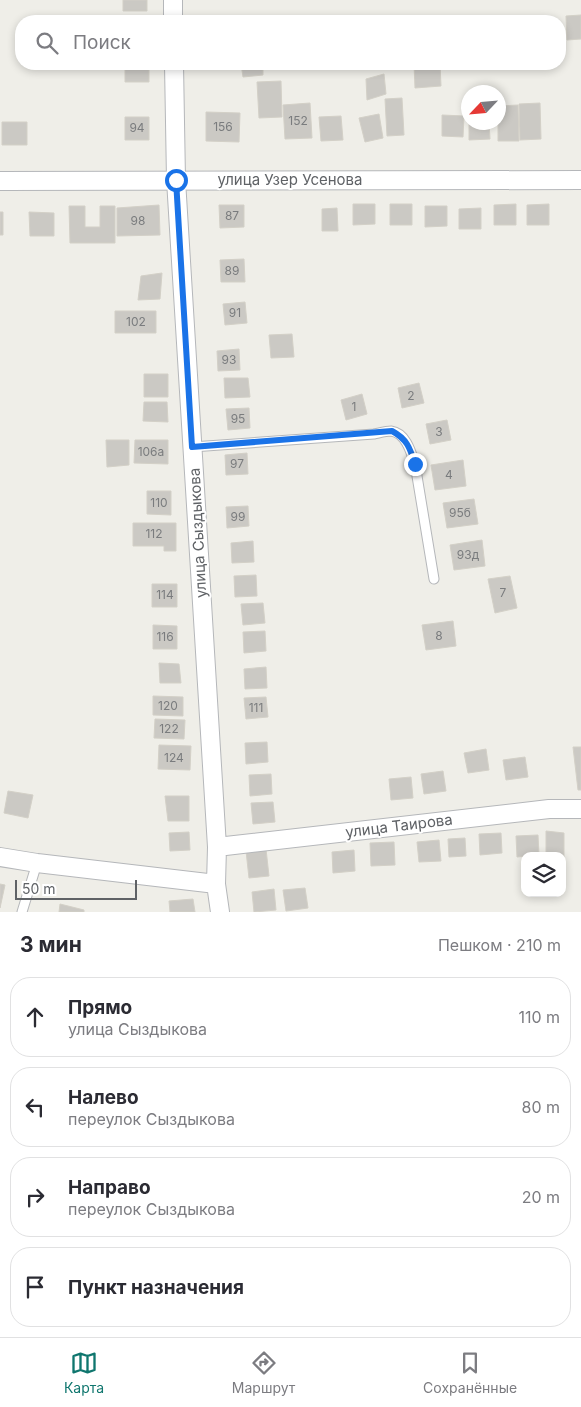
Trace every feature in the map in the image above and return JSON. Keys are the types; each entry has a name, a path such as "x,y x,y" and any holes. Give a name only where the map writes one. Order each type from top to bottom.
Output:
{"street":[{"path":"173,0 173,15"},
{"name":"улица Сыздыкова","path":"174,70 176,180 217,847 216,884 220,912"},
{"name":"улица Узер Усенова","path":"0,181 581,180"},
{"name":"улица Таирова","path":"217,847 549,809 581,810"},
{"path":"0,857 216,884"}],"lane":[{"path":"192,447 392,431 402,436 409,447 415,464 434,579"},
{"path":"22,912 37,863"}],"building":[{"path":"123,0 147,0 147,11 123,11"},
{"path":"581,15 581,39 567,40 566,16"},
{"path":"125,70 149,70 149,82 125,82"},
{"path":"242,70 263,70 263,75 243,77"},
{"path":"414,70 440,70 441,86 415,88"},
{"path":"384,74 386,94 367,100 366,79"},
{"path":"281,81 282,117 259,118 257,82"},
{"path":"402,98 404,135 387,136 385,99"},
{"path":"310,103 312,138 285,139 283,105"},
{"path":"540,103 541,139 520,140 519,104"},
{"path":"518,105 519,141 498,141 498,130 506,130 506,106"},
{"path":"206,112 240,113 239,142 206,141"},
{"path":"379,114 383,138 365,142 359,118"},
{"path":"442,115 461,116 463,137 442,136"},
{"path":"341,116 343,140 321,141 319,117"},
{"path":"125,117 149,117 149,140 125,140"},
{"path":"2,122 27,122 27,145 2,145"},
{"path":"469,130 489,130 490,139 469,140"},
{"path":"353,204 375,204 375,224 353,225"},
{"path":"390,204 412,204 412,225 390,225"},
{"path":"516,204 516,225 494,225 494,205"},
{"path":"549,204 549,225 527,225 527,205"},
{"path":"159,205 160,235 117,236 117,208"},
{"path":"219,205 244,205 244,227 220,228"},
{"path":"69,206 85,206 85,227 100,227 100,206 115,206 115,243 70,243"},
{"path":"425,206 447,206 447,226 425,227"},
{"path":"337,208 338,231 322,231 322,209"},
{"path":"481,208 481,229 459,229 459,209"},
{"path":"0,212 3,212 3,235 0,235"},
{"path":"29,212 54,213 54,236 30,236"},
{"path":"244,259 245,282 221,282 220,260"},
{"path":"162,273 160,299 138,300 141,276"},
{"path":"245,302 247,323 225,325 223,304"},
{"path":"115,311 156,311 156,333 115,333"},
{"path":"292,334 294,357 271,358 269,335"},
{"path":"239,349 240,370 218,371 217,351"},
{"path":"144,374 168,374 168,397 144,397"},
{"path":"224,378 248,378 250,397 225,398"},
{"path":"419,383 424,403 402,408 398,388"},
{"path":"362,394 367,414 346,420 341,400"},
{"path":"144,402 167,402 168,422 143,421"},
{"path":"249,408 250,428 228,430 226,409"},
{"path":"447,420 451,440 430,444 426,424"},
{"path":"106,440 129,440 129,465 107,467"},
{"path":"135,440 168,440 168,464 134,463"},
{"path":"247,453 248,474 226,475 225,455"},
{"path":"463,460 466,486 435,490 431,465"},
{"path":"147,491 171,491 171,515 147,514"},
{"path":"474,499 478,524 447,528 443,503"},
{"path":"248,506 249,526 227,528 226,507"},
{"path":"133,523 176,523 176,551 164,551 164,546 133,546"},
{"path":"482,540 485,566 454,570 450,545"},
{"path":"253,541 254,562 232,563 231,543"},
{"path":"256,575 257,596 235,597 234,576"},
{"path":"510,576 517,608 495,613 488,579"},
{"path":"152,584 177,584 177,607 152,607"},
{"path":"263,603 265,623 243,625 241,604"},
{"path":"453,621 456,646 426,650 422,625"},
{"path":"153,625 177,626 177,649 153,649"},
{"path":"265,631 266,651 244,653 243,632"},
{"path":"159,663 179,664 181,683 160,683"},
{"path":"266,667 267,688 245,689 244,669"},
{"path":"153,696 183,697 183,716 153,715"},
{"path":"266,697 268,717 246,719 244,698"},
{"path":"155,719 185,720 184,739 154,738"},
{"path":"267,742 268,762 246,764 245,743"},
{"path":"159,745 191,746 190,770 158,769"},
{"path":"573,747 581,747 581,790 578,790"},
{"path":"486,749 489,770 468,773 464,753"},
{"path":"525,757 528,777 506,780 503,760"},
{"path":"443,771 446,791 424,794 421,774"},
{"path":"271,774 272,794 250,796 249,775"},
{"path":"411,777 413,798 391,800 389,779"},
{"path":"8,791 33,795 28,818 4,813"},
{"path":"165,796 189,796 189,821 168,821"},
{"path":"273,802 275,822 253,824 251,803"},
{"path":"546,831 564,833 564,852 546,852"},
{"path":"189,832 190,850 170,851 169,833"},
{"path":"501,833 502,853 480,855 479,834"},
{"path":"538,835 539,852 521,852 521,857 517,857 516,836"},
{"path":"465,838 466,856 449,857 448,839"},
{"path":"439,840 441,861 419,862 417,842"},
{"path":"394,842 395,865 371,866 370,843"},
{"path":"266,849 269,876 249,878 246,851"},
{"path":"354,850 355,871 333,873 332,852"},
{"path":"0,884 5,885 0,908"},
{"path":"305,888 308,908 286,911 283,890"},
{"path":"274,889 276,910 254,912 252,892"},
{"path":"193,899 195,912 170,912 169,901"},
{"path":"60,904 84,910 84,912 59,912"}],"route":[{"path":"176,180 192,447 374,434 392,431 402,436 409,447 415,464"}]}
